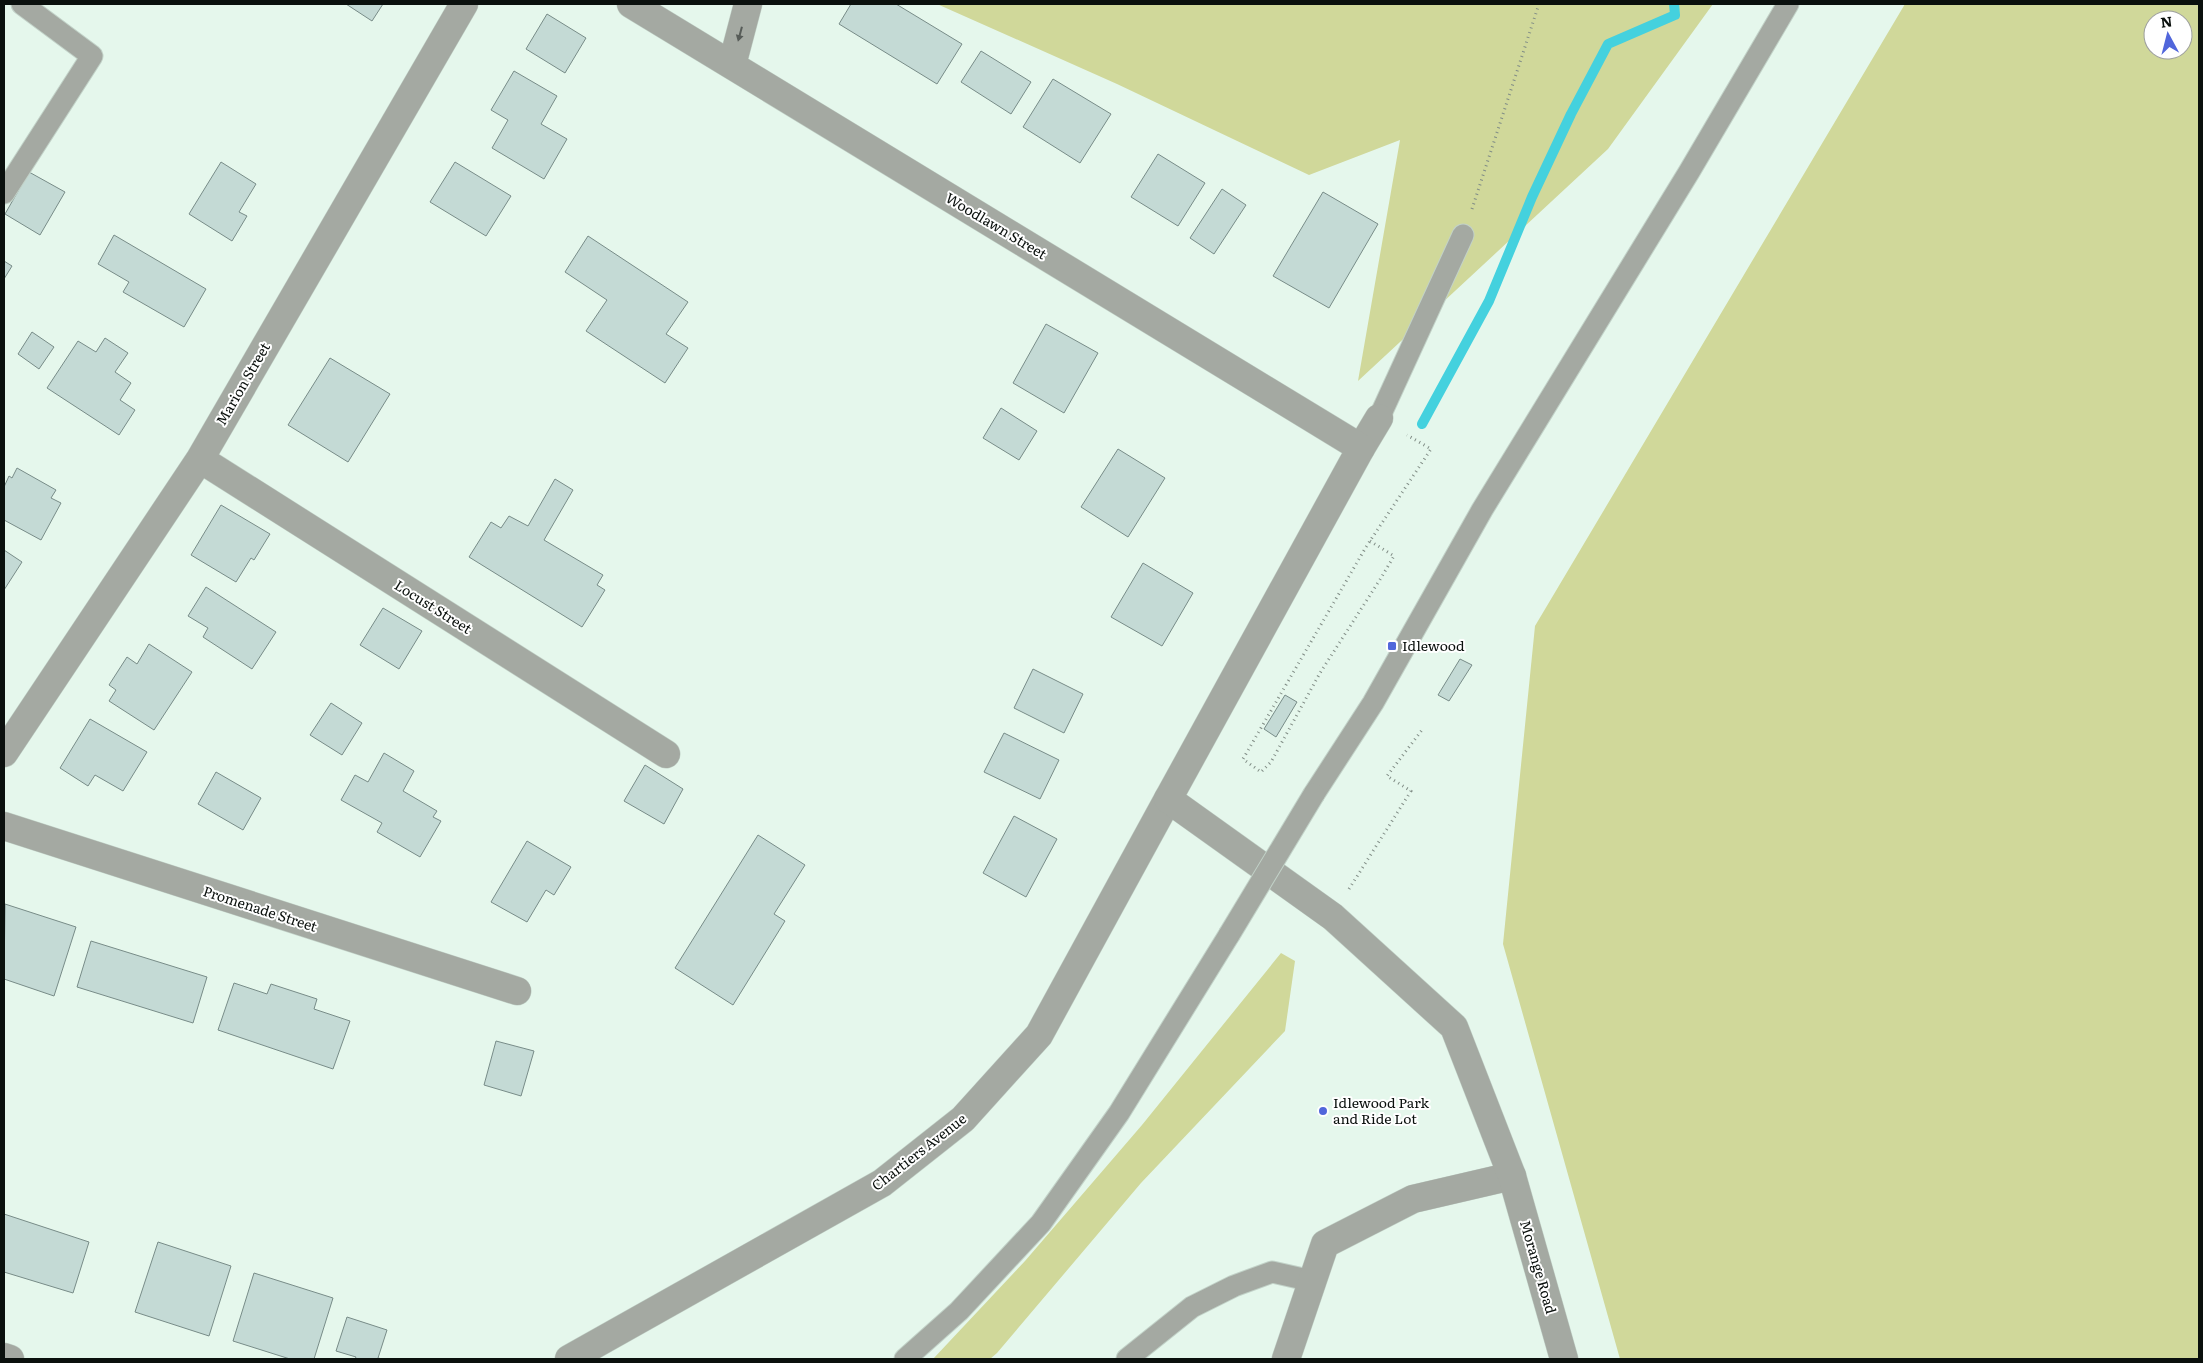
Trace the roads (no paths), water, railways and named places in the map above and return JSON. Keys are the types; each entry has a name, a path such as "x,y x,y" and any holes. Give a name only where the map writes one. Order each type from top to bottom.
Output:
{"street":[{"name":"Marion Street","path":"4,753 200,459 464,4"},
{"name":"Woodlawn Street","path":"631,4 1361,448"},
{"path":"732,65 748,4"},
{"name":"Chartiers Avenue","path":"582,1356 882,1183 963,1120 1039,1035 1379,418"},
{"name":"Locust Street","path":"200,459 666,754"},
{"name":"Morange Road","path":"1168,799 1333,917 1454,1027 1512,1176 1564,1359"},
{"name":"Promenade Street","path":"4,826 517,992"},
{"path":"1286,1359 1325,1244 1412,1199 1512,1176"},
{"path":"4,1357 10,1359"}],"lane":[{"path":"4,193 92,56 22,4"},
{"path":"905,1359 959,1311 1041,1224 1119,1113 1314,794 1373,703 1482,510 1684,180 1788,4"},
{"path":"1379,418 1463,235"},
{"path":"1127,1359 1192,1307 1234,1286 1272,1272 1312,1281"}],"waterway":[{"path":"1422,424 1489,301 1532,197 1571,114 1608,44 1675,15 1674,4"}],"place":[{"name":"Idlewood","path":"1392,646"},
{"name":"Idlewood Park and Ride Lot","path":"1323,1111"}]}
